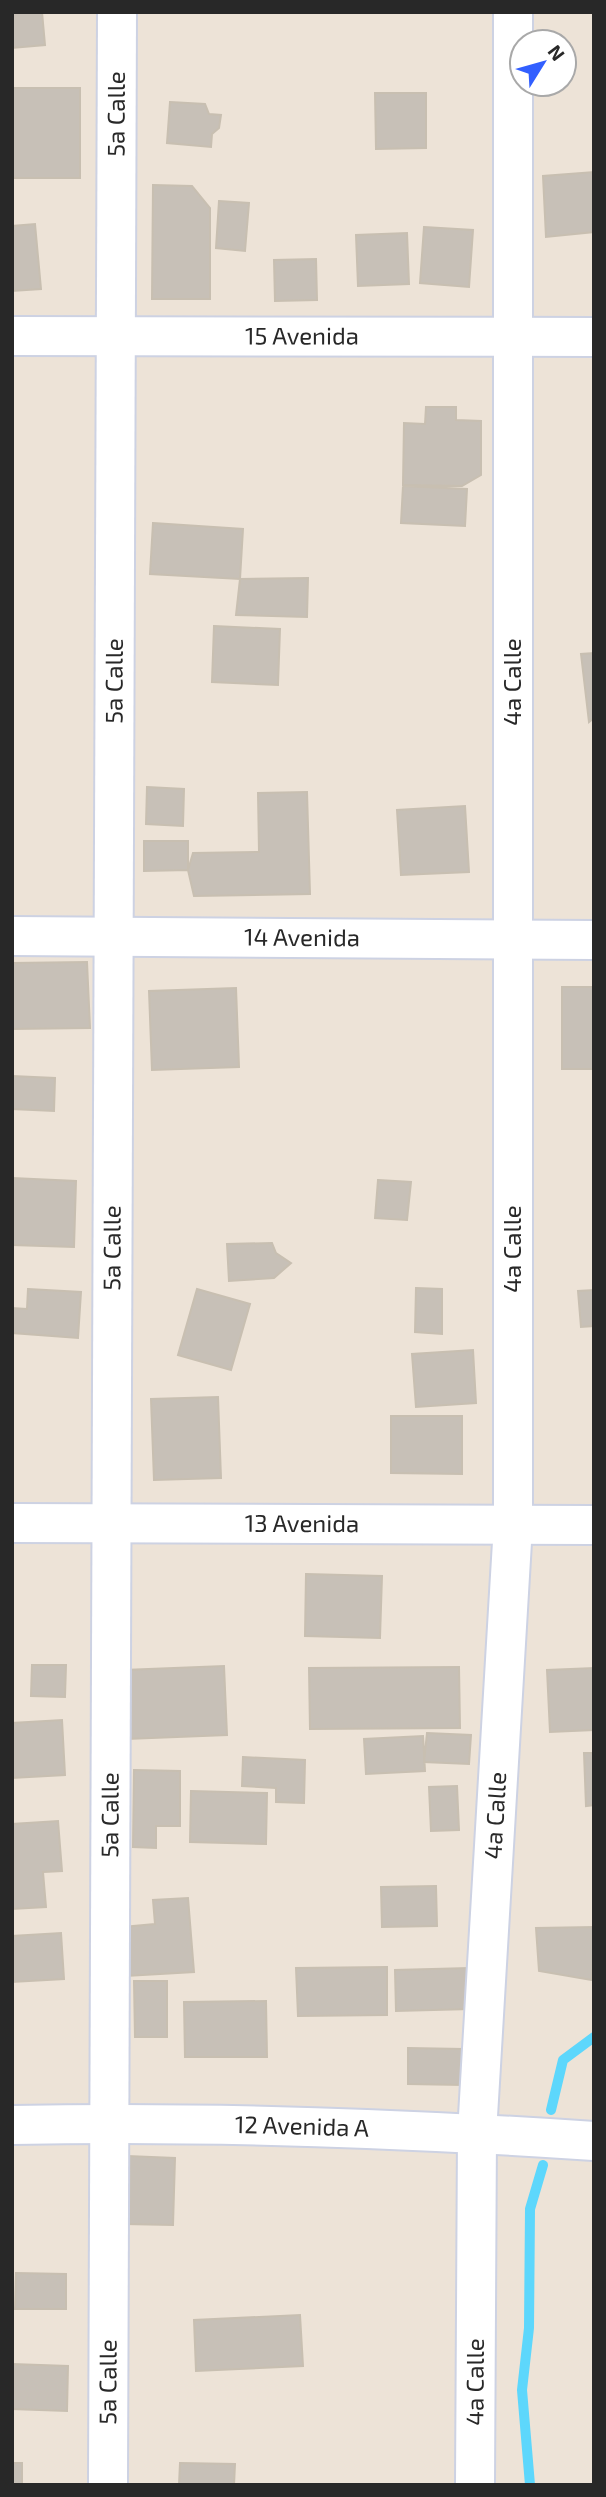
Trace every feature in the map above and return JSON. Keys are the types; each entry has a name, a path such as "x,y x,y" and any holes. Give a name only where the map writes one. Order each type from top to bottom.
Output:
{"street":[{"name":"5a Calle","path":"108,2485 117,12"},
{"name":"4a Calle","path":"475,2485 477,2133 513,1525 513,12"},
{"name":"15 Avenida","path":"12,336 594,337"},
{"name":"14 Avenida","path":"12,936 594,940"},
{"name":"13 Avenida","path":"12,1523 594,1525"},
{"name":"12 Avenida A","path":"12,2125 109,2123 477,2133 594,2141"}],"building":[{"path":"12,12 42,12 45,45 12,48"},
{"path":"12,88 80,88 80,178 12,178"},
{"path":"375,93 426,93 426,148 376,149"},
{"path":"170,102 205,104 209,114 221,115 219,128 212,134 211,147 167,143"},
{"path":"594,172 594,232 546,237 543,176"},
{"path":"153,185 192,186 210,208 210,299 152,299"},
{"path":"219,201 249,203 245,251 216,248"},
{"path":"35,224 41,289 12,291 12,226"},
{"path":"424,227 473,230 469,287 420,283"},
{"path":"407,233 409,284 358,286 356,235"},
{"path":"316,259 317,300 275,301 274,260"},
{"path":"426,407 456,407 456,420 481,421 481,475 462,486 403,485 404,423 425,424"},
{"path":"403,486 467,489 465,526 401,523"},
{"path":"153,523 243,529 240,579 150,574"},
{"path":"308,578 307,617 236,615 240,579"},
{"path":"214,626 280,629 278,685 212,682"},
{"path":"594,653 594,718 589,722 581,654"},
{"path":"147,787 184,789 183,826 146,824"},
{"path":"307,792 310,894 194,896 188,870 193,853 259,852 258,793"},
{"path":"465,806 469,872 401,875 397,810"},
{"path":"144,841 188,841 188,870 144,871"},
{"path":"87,962 90,1028 12,1029 12,963"},
{"path":"562,987 594,987 594,1069 562,1069"},
{"path":"236,988 239,1067 152,1070 149,991"},
{"path":"12,1076 55,1078 54,1111 12,1109"},
{"path":"12,1178 76,1181 74,1247 12,1245"},
{"path":"378,1180 411,1182 407,1220 375,1218"},
{"path":"272,1243 276,1253 291,1263 274,1278 229,1281 227,1244"},
{"path":"416,1288 442,1289 442,1334 415,1332"},
{"path":"28,1289 81,1292 78,1338 12,1333 12,1308 27,1309"},
{"path":"197,1289 250,1304 231,1370 178,1355"},
{"path":"594,1290 594,1326 581,1327 578,1291"},
{"path":"473,1350 476,1403 416,1407 412,1354"},
{"path":"218,1397 221,1478 154,1480 151,1399"},
{"path":"391,1416 462,1416 462,1474 391,1473"},
{"path":"306,1574 382,1576 380,1638 305,1636"},
{"path":"32,1665 66,1665 65,1697 31,1696"},
{"path":"224,1666 227,1735 127,1739 124,1670"},
{"path":"459,1667 460,1728 310,1729 309,1668"},
{"path":"594,1668 594,1730 550,1732 547,1670"},
{"path":"62,1720 65,1775 12,1778 12,1723"},
{"path":"427,1733 471,1735 469,1764 424,1762"},
{"path":"423,1736 425,1771 366,1774 364,1739"},
{"path":"584,1753 594,1753 594,1805 586,1806"},
{"path":"243,1757 305,1760 304,1803 276,1802 276,1788 242,1786"},
{"path":"134,1770 180,1771 180,1826 156,1826 156,1848 133,1847"},
{"path":"457,1786 459,1830 431,1831 429,1787"},
{"path":"191,1791 267,1793 266,1844 190,1842"},
{"path":"58,1821 62,1871 43,1872 46,1907 12,1909 12,1824"},
{"path":"436,1886 437,1926 382,1927 381,1887"},
{"path":"188,1898 194,1972 126,1976 123,1927 155,1924 153,1900"},
{"path":"594,1927 592,1980 539,1971 536,1928"},
{"path":"61,1933 64,1979 12,1982 12,1936"},
{"path":"387,1967 387,2015 298,2016 296,1968"},
{"path":"469,1968 471,2009 396,2011 395,1970"},
{"path":"134,1981 167,1981 167,2037 135,2037"},
{"path":"266,2001 267,2057 185,2057 184,2002"},
{"path":"408,2048 463,2049 463,2085 408,2084"},
{"path":"127,2156 175,2158 173,2225 125,2224"},
{"path":"16,2273 66,2274 66,2309 15,2309"},
{"path":"300,2315 303,2366 196,2371 194,2320"},
{"path":"12,2364 68,2366 67,2411 12,2409"},
{"path":"12,2463 22,2463 22,2485 12,2485"},
{"path":"180,2463 235,2464 234,2485 179,2485"}],"waterway":[{"path":"551,2110 563,2060 594,2037"},
{"path":"530,2485 522,2390 529,2328 530,2209 543,2165"}]}
